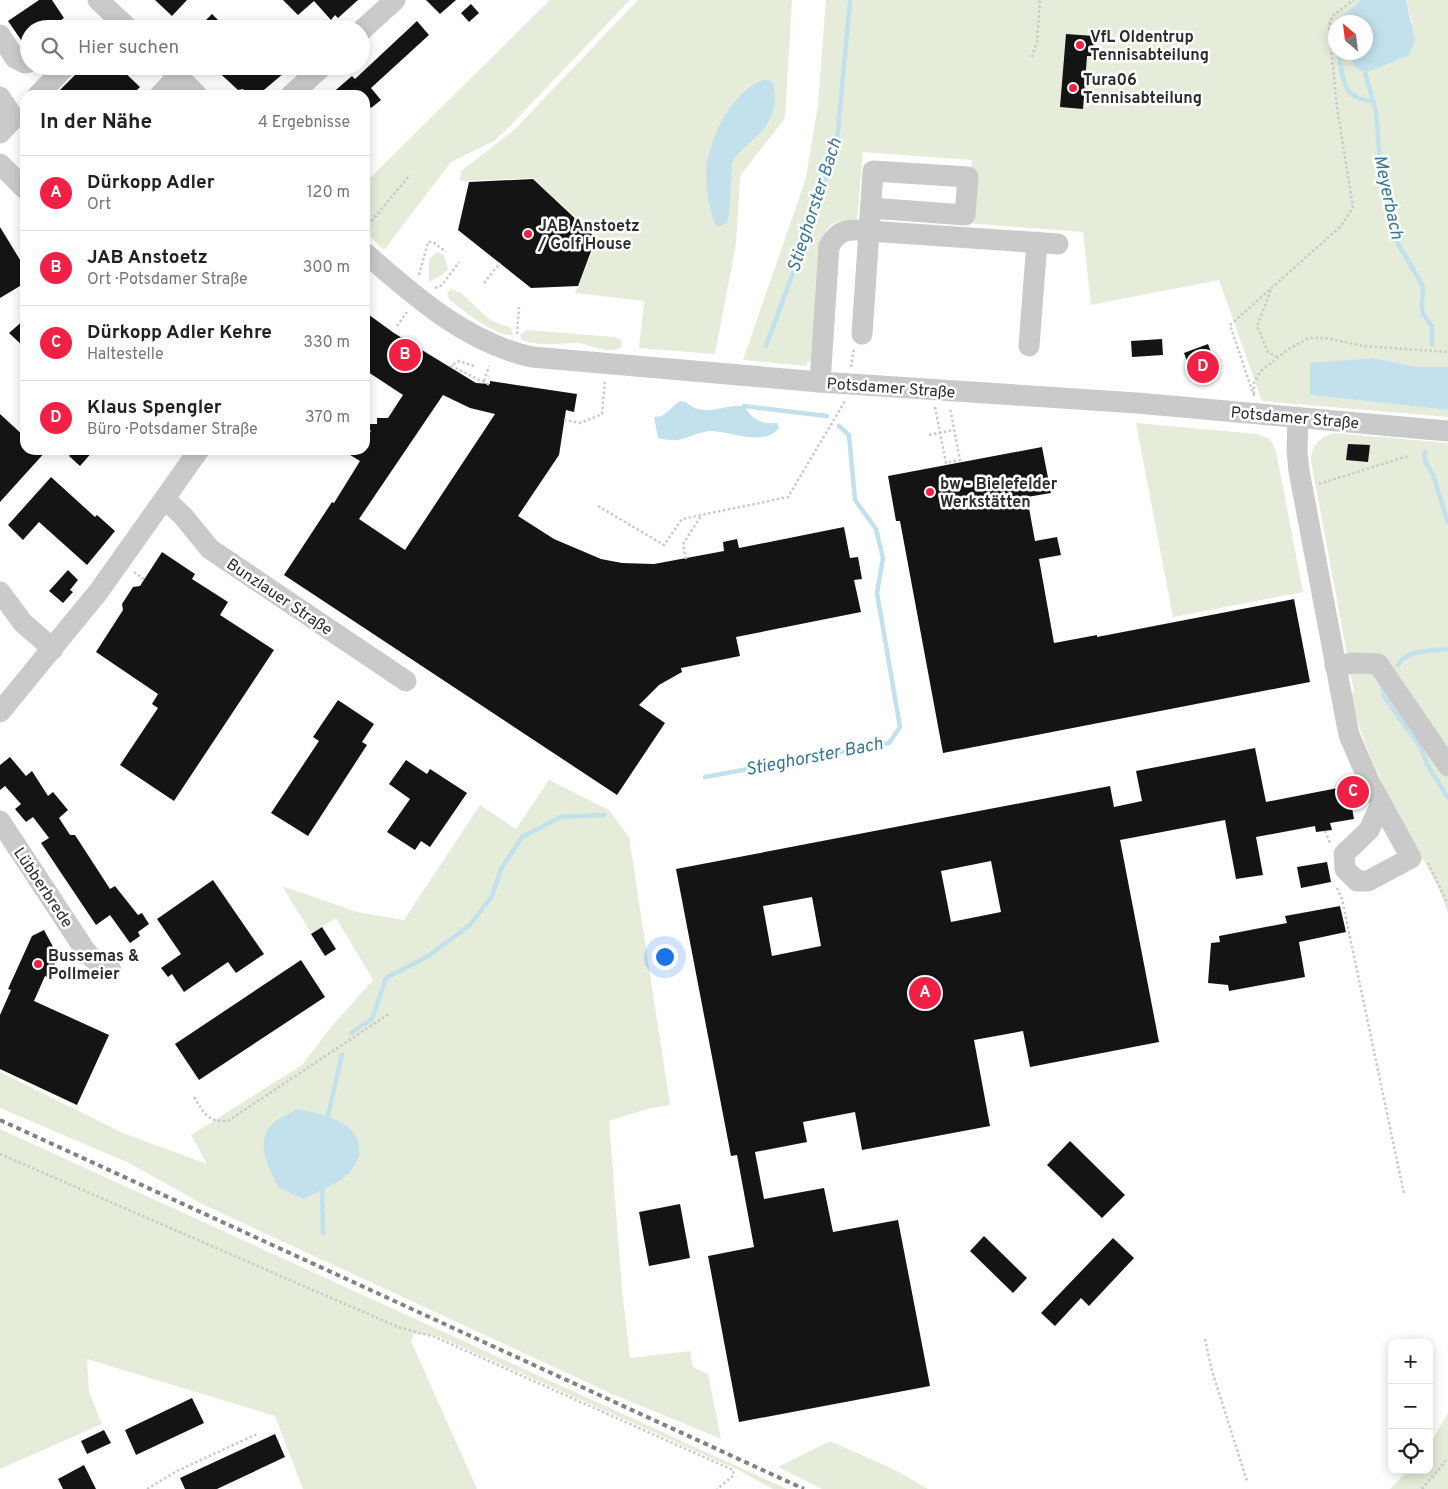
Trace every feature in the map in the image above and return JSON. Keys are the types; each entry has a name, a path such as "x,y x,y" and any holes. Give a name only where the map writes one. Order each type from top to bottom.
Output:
{"street":[{"path":"98,0 119,20"},
{"path":"370,23 395,0"},
{"path":"0,35 15,58 20,60"},
{"path":"43,90 57,75"},
{"path":"163,90 171,75"},
{"path":"177,75 192,90"},
{"path":"297,90 313,75"},
{"path":"0,97 13,120"},
{"path":"2,170 20,185"},
{"path":"862,334 871,208"},
{"path":"820,382 829,247 839,232 848,229 869,230 1058,244"},
{"path":"1029,346 1037,242"},
{"name":"Potsdamer Straße","path":"370,257 418,297 468,333 514,353 568,361 820,382 847,391 1094,400 1448,431"},
{"path":"1298,417 1297,451 1302,489 1349,734 1362,768 1411,858 1362,882 1350,877 1345,869 1344,854 1369,830 1381,804"},
{"path":"0,712 53,649 166,500 196,455"},
{"name":"Bunzlauer Straße","path":"166,500 178,509 210,549 406,681"},
{"path":"0,592 23,623 53,649"},
{"path":"1335,666 1355,663 1378,664 1448,766"},
{"name":"Lübberbrede","path":"0,821 85,950 91,957 111,970"}],"path":[{"path":"1032,57 1037,42 1040,0"},
{"path":"1354,0 1332,16 1329,26 1337,108 1352,207 1341,226 1230,325 1254,396 1254,382 1262,371 1290,348 1309,338 1363,346 1448,352"},
{"path":"370,224 410,175"},
{"path":"446,252 430,241 426,245 419,273 418,297 442,285 459,262"},
{"path":"484,283 500,263"},
{"path":"1273,287 1257,326 1268,352 1278,357"},
{"path":"514,353 519,307"},
{"path":"598,506 664,545 682,519 788,497 847,391 855,342 862,334"},
{"path":"474,366 459,361 451,366 490,385"},
{"path":"484,381 489,366"},
{"path":"564,420 581,423 602,414 605,378"},
{"path":"934,403 946,463 953,463 960,460 949,404"},
{"path":"929,435 954,430"},
{"path":"1302,489 1408,456"},
{"path":"686,558 683,544 702,515"},
{"path":"1325,831 1327,839"},
{"path":"1336,885 1342,899 1404,1194"},
{"path":"194,1097 208,1117 217,1122 228,1121 390,1013"},
{"path":"0,1154 398,1327 435,1337 733,1470 734,1475 730,1481 717,1489"},
{"path":"1205,1339 1212,1371 1247,1481"},
{"path":"147,1489 177,1471 257,1434"},
{"path":"1422,1489 1448,1458"}],"green space":[{"path":"550,0 630,0 494,141 451,162 384,250 370,237 370,178"},
{"path":"638,0 792,0 785,118 740,176 736,244 715,354 639,348 644,301 575,293 598,238 533,178 460,181 461,171 513,131"},
{"path":"826,0 1365,0 1349,15 1328,15 1328,60 1352,60 1353,65 1360,60 1373,60 1373,50 1412,22 1406,0 1448,0 1448,367 1417,367 1373,358 1310,364 1310,395 1448,410 1448,417 1262,401 1219,280 1091,305 1083,232 967,223 972,160 863,152 857,221 837,222 830,226 824,236 813,358 805,366 743,360 806,178 818,104"},
{"path":"437,252 444,255 448,269 442,275 429,282 429,259"},
{"path":"451,289 461,293 490,320 511,328 513,335 506,335 490,328 463,310 450,300 447,294"},
{"path":"527,330 614,337 621,340 622,344 620,348 615,350 604,350 577,343 549,344 529,342 522,340 520,335"},
{"path":"1136,423 1257,434 1270,439 1276,451 1303,592 1173,617"},
{"path":"1335,433 1448,443 1448,914 1437,884 1401,820 1375,767 1361,731 1350,693 1354,692 1311,461 1313,450 1317,443 1321,439"},
{"path":"549,780 609,810 629,837 670,1105 647,1109 609,1121 622,1290 630,1358 690,1351 693,1367 708,1374 721,1439 610,1393 204,1205 129,1163 0,1108 0,1072 123,1133 207,1164 191,1135 302,1065 332,1026 373,980 336,918 311,933 282,886 357,912 404,920 480,805 516,829"},
{"path":"0,1129 787,1489 773,1489 738,1470 437,1336 414,1334 411,1341 477,1489 303,1489 275,1416 87,1359 89,1392 102,1424 0,1469"},
{"path":"1448,1413 1448,1489 1390,1489 1405,1474 1433,1474 1433,1438"},
{"path":"830,1441 893,1469 928,1489 822,1489 778,1467"}],"water":[{"path":"1365,0 1406,0 1415,40 1408,56 1364,73 1353,65 1352,60 1373,60 1373,15 1349,15"},
{"path":"763,80 769,80 773,83 774,107 771,117 760,133 735,157 732,163 729,215 727,223 719,227 715,225 707,191 706,179 710,151 721,122 730,108 740,96"},
{"path":"1373,358 1417,367 1448,367 1448,410 1310,395 1310,363"},
{"path":"680,401 703,410 744,406 751,415 761,422 777,423 779,428 773,434 756,438 712,431 678,440 658,438 654,417 662,416"},
{"path":"296,1109 339,1121 348,1127 359,1143 358,1158 347,1175 304,1199 279,1188 268,1165 264,1147 267,1130 278,1119"}],"building":[{"path":"39,0 52,0 64,18 61,20 20,20 20,38 8,21"},
{"path":"155,0 187,0 172,16"},
{"path":"283,0 358,0 338,18 335,15 331,20 314,1 298,15"},
{"path":"426,0 456,0 440,14"},
{"path":"471,4 479,13 469,22 461,13"},
{"path":"212,14 218,20 206,20"},
{"path":"417,21 429,35 371,88 381,100 371,108 370,90 336,90 352,76 355,79 359,75 370,75 370,65"},
{"path":"1066,34 1094,36 1093,56 1087,56 1083,109 1060,107"},
{"path":"75,75 127,75 140,87 137,90 60,90"},
{"path":"222,75 282,75 264,90 238,90"},
{"name":"JAB Anstoetz / Golf House","path":"533,179 596,238 578,286 531,288 458,230 469,182"},
{"path":"0,227 20,260 20,286 0,298"},
{"path":"370,316 394,333 476,383 490,384 490,381 577,394 574,412 566,410 559,455 518,516 554,539 601,559 622,563 654,564 724,551 723,542 737,539 739,548 844,527 850,558 858,557 862,579 854,580 861,612 736,637 740,656 681,668 682,672 659,685 639,705 665,723 617,795 284,575 332,502 334,503 360,461 350,455 370,455 370,424 377,424 377,418 388,418 403,395 370,373","holes":["443,395 470,408 495,414 405,550 359,519"]},
{"path":"20,323 20,343 9,333"},
{"path":"1162,339 1163,355 1132,357 1131,341"},
{"path":"1208,344 1216,366 1193,378 1184,353"},
{"path":"0,414 20,432 20,455 42,455 0,502"},
{"path":"1348,444 1370,445 1368,462 1346,460"},
{"path":"1042,447 1051,493 1027,497 1035,541 1057,537 1061,555 1039,559 1054,643 1097,635 1097,637 1294,599 1310,682 943,753 900,521 896,521 888,476"},
{"path":"70,455 90,455 80,466"},
{"path":"51,477 95,517 97,515 115,531 87,565 39,522 23,540 8,525"},
{"path":"162,552 195,574 192,579 228,602 220,615 274,650 174,801 120,765 158,708 152,704 158,694 96,652 123,610 122,604 133,587 140,586"},
{"path":"68,570 78,580 70,590 73,592 63,603 49,591"},
{"path":"338,700 374,724 362,742 367,745 308,836 271,813 319,741 313,737"},
{"path":"1255,748 1266,802 1348,786 1354,819 1330,823 1332,830 1316,832 1315,826 1256,837 1263,875 1236,879 1225,820 1120,840 1159,1042 1030,1067 1023,1031 974,1040 990,1126 862,1150 855,1112 803,1122 807,1142 755,1152 764,1199 824,1188 833,1232 898,1220 930,1386 739,1422 708,1256 754,1247 737,1155 731,1156 676,869 1110,786 1114,807 1142,801 1136,771","holes":["991,861 1001,912 951,922 941,871","812,897 821,946 772,956 763,906"]},
{"path":"10,757 26,776 32,771 48,796 53,792 68,810 59,818 70,835 75,835 110,889 115,886 138,915 142,913 149,924 138,932 140,936 130,943 110,915 96,925 41,843 49,838 33,817 26,822 15,809 21,804 5,786 0,790 0,765"},
{"path":"406,760 427,774 430,769 467,793 430,847 421,841 415,850 387,832 410,799 389,784"},
{"path":"1327,862 1331,882 1301,888 1297,867"},
{"path":"213,880 264,954 236,973 228,962 184,992 172,974 168,977 161,968 181,954 157,919"},
{"path":"1340,906 1346,932 1299,942 1305,977 1229,991 1228,985 1208,983 1211,943 1220,942 1219,936 1287,923 1285,916"},
{"path":"322,927 336,949 325,956 311,934"},
{"path":"44,930 58,956 49,978 45,976 34,1001 109,1035 77,1105 0,1069 0,1015 11,990 8,989 32,936"},
{"path":"301,960 325,997 199,1080 175,1044"},
{"path":"1070,1141 1125,1195 1102,1218 1047,1165"},
{"path":"680,1204 690,1258 649,1266 639,1212"},
{"path":"984,1236 1027,1278 1013,1293 970,1251"},
{"path":"1113,1238 1134,1258 1089,1306 1081,1298 1055,1326 1041,1313"},
{"path":"192,1398 204,1423 136,1455 125,1430"},
{"path":"104,1430 111,1443 87,1454 81,1441"},
{"path":"275,1434 285,1457 217,1489 185,1489 180,1478"},
{"path":"84,1465 96,1489 63,1489 58,1479"}],"waterway":[{"name":"Stieghorster Bach","path":"766,346 810,227 837,141 850,0"},
{"name":"Meyerbach","path":"1348,15 1364,0"},
{"name":"Meyerbach","path":"1340,60 1343,79 1349,92 1355,96 1373,101 1376,112 1380,162 1389,191 1397,242 1423,286 1422,308 1423,314 1432,326 1432,345"},
{"name":"Meyerbach","path":"1364,69 1373,101"},
{"name":"Stieghorster Bach","path":"744,406 827,416"},
{"name":"Stieghorster Bach","path":"705,777 889,743 900,727 877,593 883,558 876,529 855,500 849,435 839,426"},
{"name":"Meyerbach","path":"1425,452 1425,461 1433,475 1448,523"},
{"name":"Meyerbach","path":"1398,665 1413,653 1448,649"},
{"name":"Meyerbach","path":"1383,688 1383,695 1422,750 1427,764 1448,798"},
{"path":"351,1033 372,1019 386,978 428,956 470,925 492,896 501,869 522,837 561,817 604,815"},
{"path":"327,1120 342,1055"},
{"path":"322,1185 323,1233"}],"railway":[{"path":"0,1120 804,1489"}],"place":[{"name":"VfL Oldentrup Tennisabteilung","path":"1080,45"},
{"name":"Tura06 Tennisabteilung","path":"1073,88"},
{"name":"JAB Anstoetz / Golf House","path":"528,234"},
{"name":"JAB Anstoetz","path":"405,355"},
{"name":"Klaus Spengler","path":"1203,367"},
{"name":"bw - Bielefelder Werkstätten","path":"930,492"},
{"name":"Dürkopp Adler Kehre","path":"1353,792"},
{"name":"Bussemas & Pollmeier","path":"38,964"},
{"name":"Dürkopp Adler","path":"925,993"}]}
